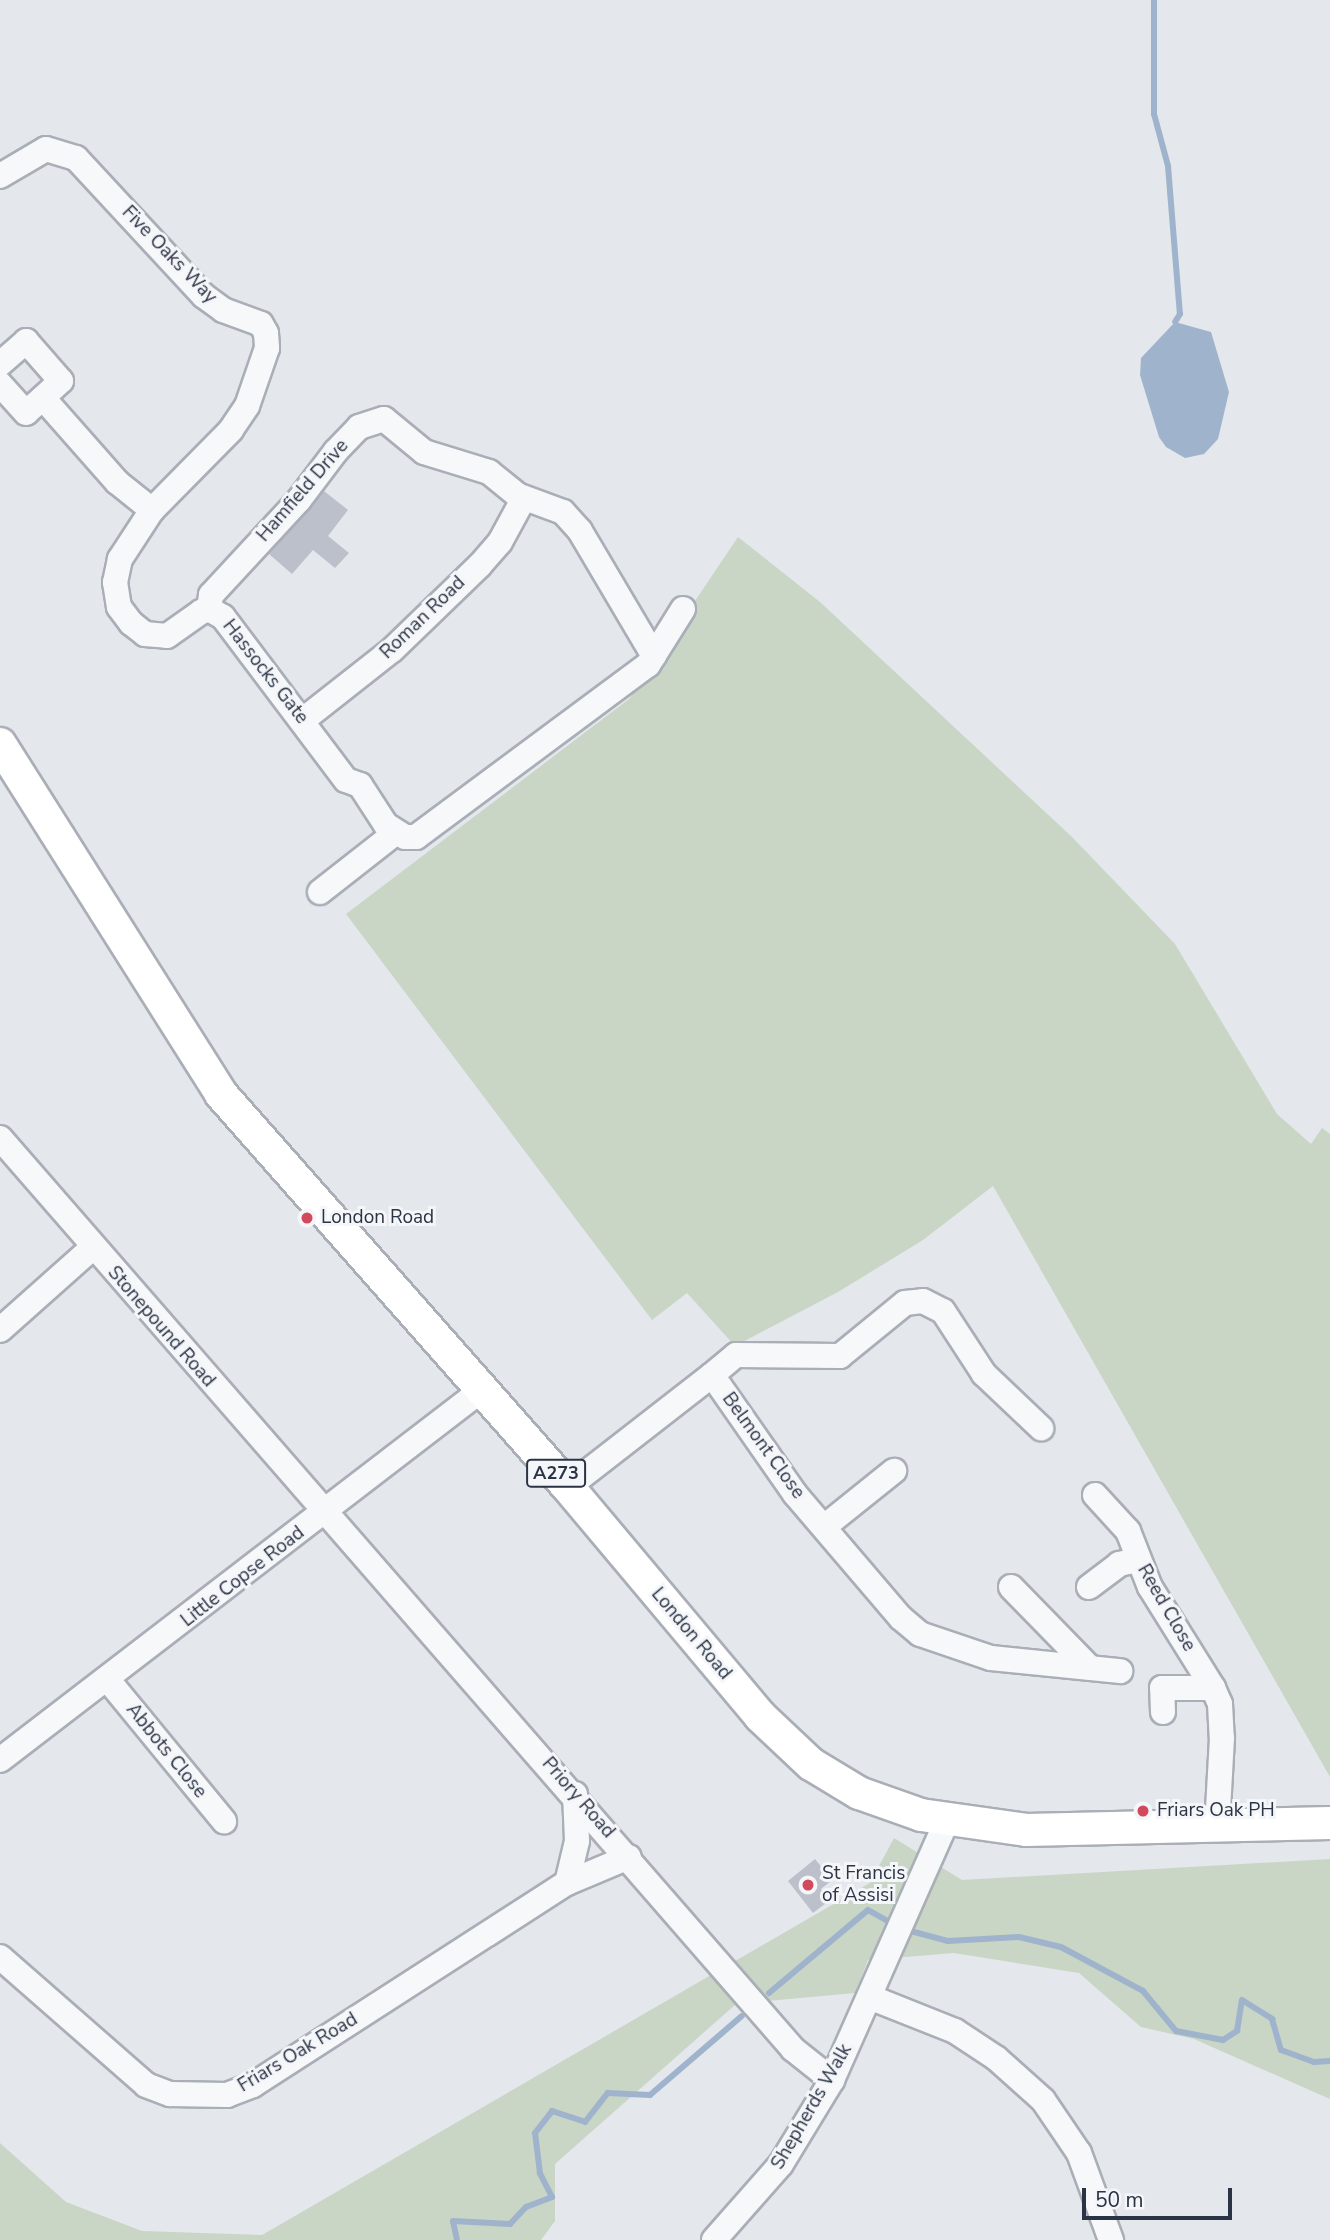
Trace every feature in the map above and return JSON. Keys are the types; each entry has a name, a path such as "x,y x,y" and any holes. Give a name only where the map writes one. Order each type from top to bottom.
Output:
{"main road":[{"name":"London Road","path":"0,744 221,1094 568,1487 760,1716 811,1764 859,1793 947,1820 1026,1830 1217,1828 1330,1823"}],"street":[{"name":"Five Oaks Way","path":"2,167 46,149 76,158 204,296 223,310 261,324 266,333 267,348 247,405 231,429 152,510"},
{"path":"0,384 26,413 61,381 26,341 3,356"},
{"path":"43,398 117,482 152,510"},
{"name":"Hamfield Drive","path":"209,609 211,595 299,500 336,451 359,428 374,420 384,419 424,452 489,472 524,498 563,512 580,531 654,656"},
{"name":"Roman Road","path":"303,720 392,650 480,565 500,542 524,498"},
{"name":"Hassocks Gate","path":"152,510 120,559 114,582 119,607 145,634 167,636 209,609 247,644 346,780 360,785 394,834"},
{"path":"320,892 394,834 416,836 648,665 683,609"},
{"name":"Stonepound Road","path":"0,1138 92,1248 326,1514"},
{"path":"0,1330 92,1248"},
{"path":"712,1375 736,1355 840,1356 905,1303 923,1301 943,1311 984,1374 1041,1428"},
{"name":"Belmont Close","path":"568,1487 712,1375 795,1494 901,1618 920,1634 991,1658 1120,1671"},
{"name":"Little Copse Road","path":"0,1760 326,1514 483,1389"},
{"path":"824,1527 894,1471"},
{"name":"Reed Close","path":"1096,1495 1128,1531 1138,1560 1220,1704 1222,1738 1217,1828"},
{"name":"Priory Road","path":"326,1514 575,1794 793,2049 832,2080"},
{"path":"1089,1587 1119,1564 1138,1560"},
{"path":"1012,1587 1090,1668"},
{"name":"Abbots Close","path":"108,1680 224,1821"},
{"path":"1163,1712 1162,1688 1213,1688"},
{"path":"567,1883 577,1841 575,1794"},
{"name":"Shepherds Walk","path":"714,2240 781,2164 832,2080 872,1998 947,1820"},
{"name":"Friars Oak Road","path":"0,1957 146,2085 170,2094 227,2095 253,2085 567,1883 629,1857"},
{"path":"872,1998 954,2031 996,2058 1043,2100 1079,2153 1111,2240"}],"green space":[{"path":"738,537 820,602 1072,837 1175,944 1277,1114 1311,1144 1322,1128 1330,1134 1330,1777 993,1186 923,1240 838,1292 735,1346 687,1293 652,1320 346,914 629,699"},
{"path":"894,1838 962,1880 1330,1859 1330,2099 1194,2039 1141,2027 1079,1973 954,1953 868,1960 855,1993 736,2004 555,2164 555,2221 541,2240 0,2240 0,2143 66,2202 142,2231 262,2235 870,1883"}],"water":[{"path":"1175,322 1211,332 1229,392 1218,439 1204,454 1185,458 1166,447 1159,437 1140,375 1141,358"}],"building":[{"path":"324,491 348,510 328,536 349,553 335,568 313,550 292,574 269,554"},
{"name":"St Francis of Assisi","path":"815,1859 832,1880 821,1889 830,1900 813,1913 788,1881"}],"waterway":[{"path":"1154,0 1154,114 1168,166 1180,314 1175,322"},
{"path":"769,1993 868,1910 893,1924"},
{"path":"903,1929 948,1941 1019,1937 1061,1947 1143,1991 1176,2031 1223,2040 1237,2031 1242,2000 1272,2019 1281,2050 1314,2062 1330,2061"},
{"path":"457,2240 453,2221 510,2224 526,2207 552,2197 540,2173 535,2133 552,2111 585,2122 608,2093 650,2095 742,2016"}],"place":[{"name":"London Road","path":"307,1218"},
{"name":"Friars Oak PH","path":"1143,1811"},
{"name":"St Francis of Assisi","path":"808,1885"}]}
